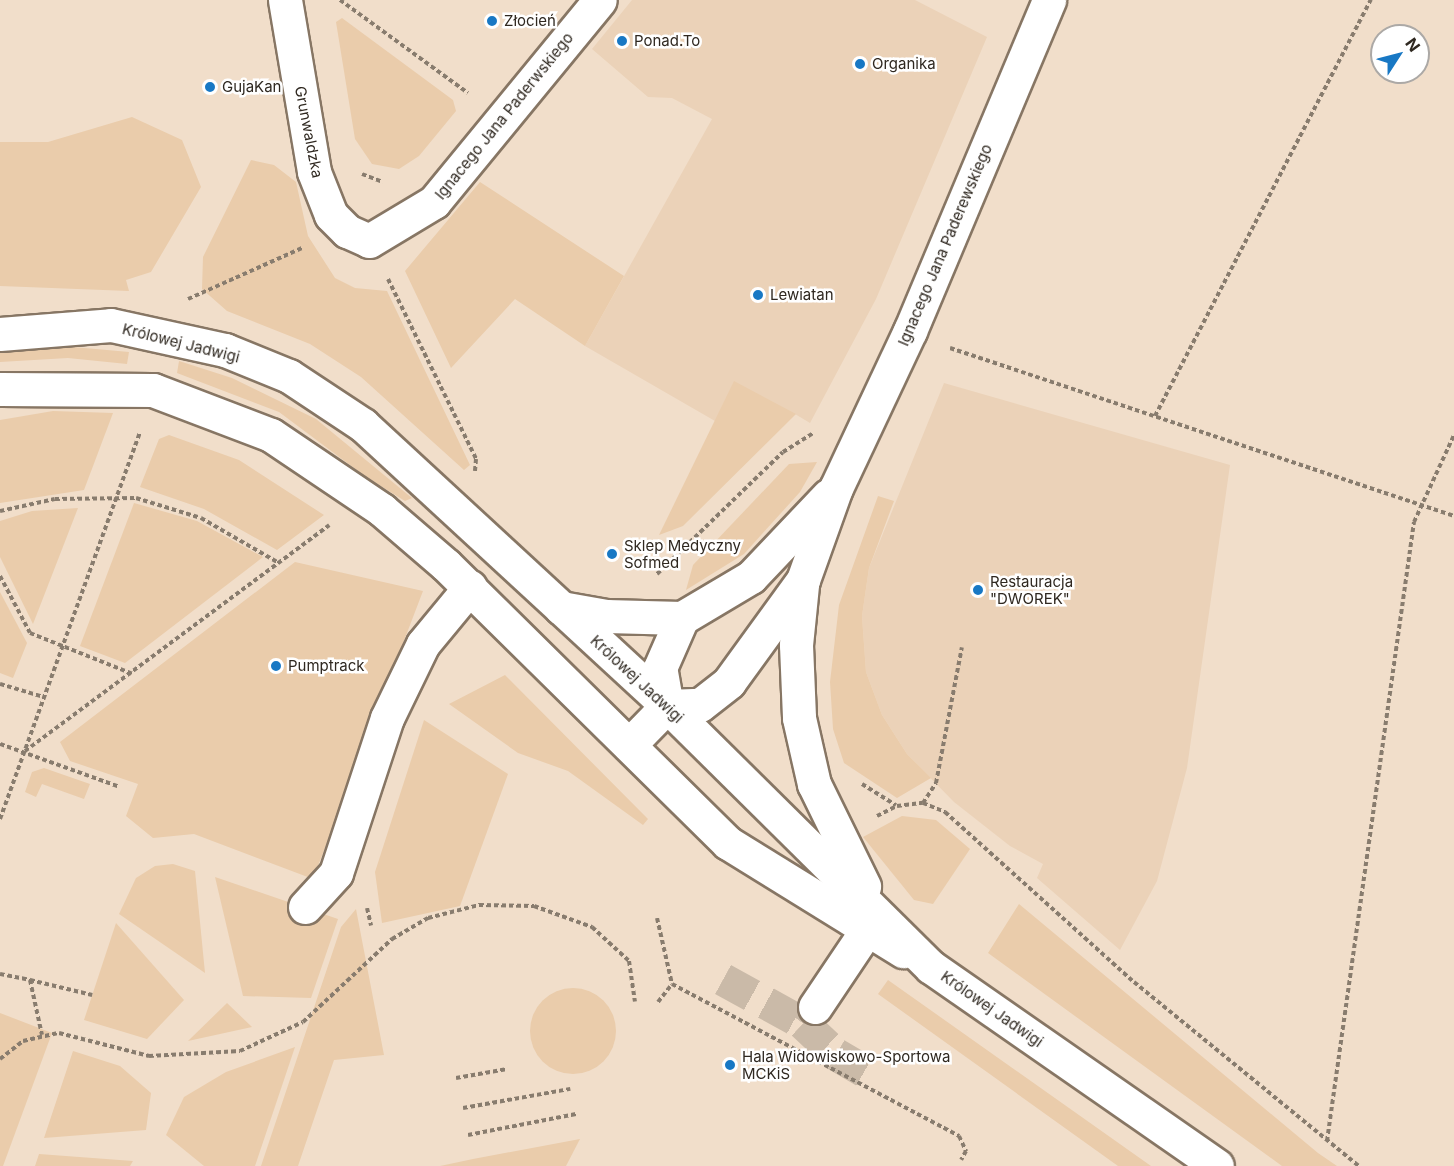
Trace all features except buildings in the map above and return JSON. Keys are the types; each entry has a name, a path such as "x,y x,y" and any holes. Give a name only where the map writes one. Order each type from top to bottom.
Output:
{"street":[{"name":"Grunwaldzka","path":"285,0 314,172 331,215 347,231 369,241"},
{"name":"Ignacego Jana Paderwskiego","path":"369,241 434,202 600,0"},
{"name":"Ignacego Jana Paderewskiego","path":"871,920 814,784 799,718 796,645 803,580 836,488 910,331 1049,0"},
{"path":"0,322 46,329"},
{"name":"Królowej Jadwigi","path":"0,334 46,329 123,328 225,350 289,376 363,425 667,706 871,920 931,967 1217,1166"},
{"path":"6,391 153,390 272,435 382,510 470,587 728,843 871,920 815,1006"},
{"name":"Ignacego Jana Paderewskiego","path":"682,618 751,577 836,488"},
{"name":"Ignacego Jana Paderewskiego","path":"667,706 700,705 729,682 803,580"},
{"path":"305,907 336,873 387,718 423,644 470,587"},
{"path":"561,608 606,616 682,618 660,668 667,706 629,745"}],"path":[{"path":"340,0 471,96"},
{"path":"1155,416 1371,0"},
{"path":"357,169 373,181 394,182"},
{"path":"369,241 476,459 474,481"},
{"path":"179,303 310,243"},
{"path":"939,344 1454,516"},
{"path":"0,819 144,421"},
{"path":"1326,1142 1420,504 1454,435"},
{"path":"0,512 55,499 117,498 155,502 201,518 279,563"},
{"path":"25,752 133,674 340,517"},
{"path":"0,576 30,633 133,674"},
{"path":"923,803 936,783 962,647"},
{"path":"0,684 44,697"},
{"path":"0,744 120,787"},
{"path":"856,781 897,806"},
{"path":"870,820 897,806 923,803 945,812 988,847 1134,982 1326,1142 1359,1166"},
{"path":"0,1059 42,1035 79,1035 149,1056 191,1058 240,1051 303,1022 392,939 444,912 498,904 552,910 612,941 629,961 635,1002"},
{"path":"367,908 371,926"},
{"path":"657,918 672,984 959,1136 966,1151 960,1160"},
{"path":"0,974 92,995"},
{"path":"30,980 42,1035"},
{"path":"658,1002 672,984"},
{"path":"456,1078 507,1070"},
{"path":"463,1108 570,1089"},
{"path":"468,1135 576,1114"}],"shaded area":[{"path":"632,0 915,0 987,37 876,299 810,423 795,414 715,421 585,346 712,119 672,98 648,97 592,49"},
{"path":"342,18 453,100 456,111 419,156 399,169 372,164 355,139 336,22"},
{"path":"132,117 182,140 201,187 151,272 126,280 129,291 0,286 0,142 48,142"},
{"path":"251,160 274,165 296,182 308,236 335,278 355,288 387,291 470,465 464,470 361,377 310,344 227,311 202,289 203,257"},
{"path":"480,182 624,276 585,346 515,299 451,368 405,271"},
{"path":"60,346 129,352 127,364 68,358 0,362 0,349"},
{"path":"179,361 232,378 316,419 412,498 405,501 366,477 279,412 177,373"},
{"path":"734,381 796,414 683,526 659,535"},
{"path":"944,383 1230,465 1187,768 1157,881 1120,950 1037,878 1043,864 1010,846 954,802 907,754 882,715 866,672 862,616 869,568"},
{"path":"53,411 113,413 84,490 0,503 0,420"},
{"path":"169,435 239,460 324,515 277,550 204,509 140,487 159,439"},
{"path":"817,462 800,492 744,554 686,590 693,565 789,464"},
{"path":"878,496 894,501 869,568 862,616 866,672 882,715 907,754 931,778 897,798 844,763 833,729 830,682 839,605"},
{"path":"134,503 197,521 263,557 125,663 80,646"},
{"path":"78,508 33,624 0,557 0,521 32,511"},
{"name":"Pumptrack","path":"295,562 423,591 313,879 194,834 153,838 126,816 138,784 70,761 60,742"},
{"path":"0,592 27,643 13,678 0,673"},
{"path":"505,675 648,819 643,825 568,771 518,753 449,704"},
{"path":"424,720 508,774 460,906 382,923 375,872"},
{"path":"44,768 90,784 84,799 42,784 36,797 25,792 32,772"},
{"path":"902,816 936,820 970,849 933,904 914,900 863,837"},
{"path":"173,864 195,871 205,973 119,914 136,878 155,866"},
{"path":"215,877 338,919 311,998 243,996"},
{"path":"1019,904 1318,1153 1337,1166 1282,1166 988,953"},
{"path":"356,909 384,1055 334,1060 298,1166 261,1166 341,927"},
{"path":"116,923 184,1000 147,1039 84,1020"},
{"path":"888,980 1151,1166 1118,1166 878,994"},
{"path":"565,988 581,988 604,1000 613,1014 616,1031 613,1048 604,1062 581,1074 565,1074 549,1067 537,1055 530,1039 530,1023 537,1007 549,995"},
{"path":"227,1003 252,1027 188,1041"},
{"path":"0,1013 52,1033 3,1166 0,1166"},
{"path":"295,1047 255,1166 204,1166 166,1135 184,1097 226,1072"},
{"path":"73,1051 120,1066 151,1093 146,1130 44,1138"},
{"path":"580,1139 566,1166 440,1166 473,1159"},
{"path":"39,1154 133,1161 130,1166 35,1166"}],"tunnel":[{"path":"723,979 803,1023 815,1007"},
{"path":"803,1023 836,1054 875,1077"}],"place":[{"name":"Złocień","path":"492,21"},
{"name":"Ponad.To","path":"622,41"},
{"name":"Organika","path":"860,64"},
{"name":"GujaKan","path":"210,87"},
{"name":"Lewiatan","path":"758,295"},
{"name":"Sklep Medyczny Sofmed","path":"612,554"},
{"name":"Restauracja \"DWOREK\"","path":"978,590"},
{"name":"Pumptrack","path":"276,666"},
{"name":"Hala Widowiskowo-Sportowa MCKiS","path":"730,1065"}]}
